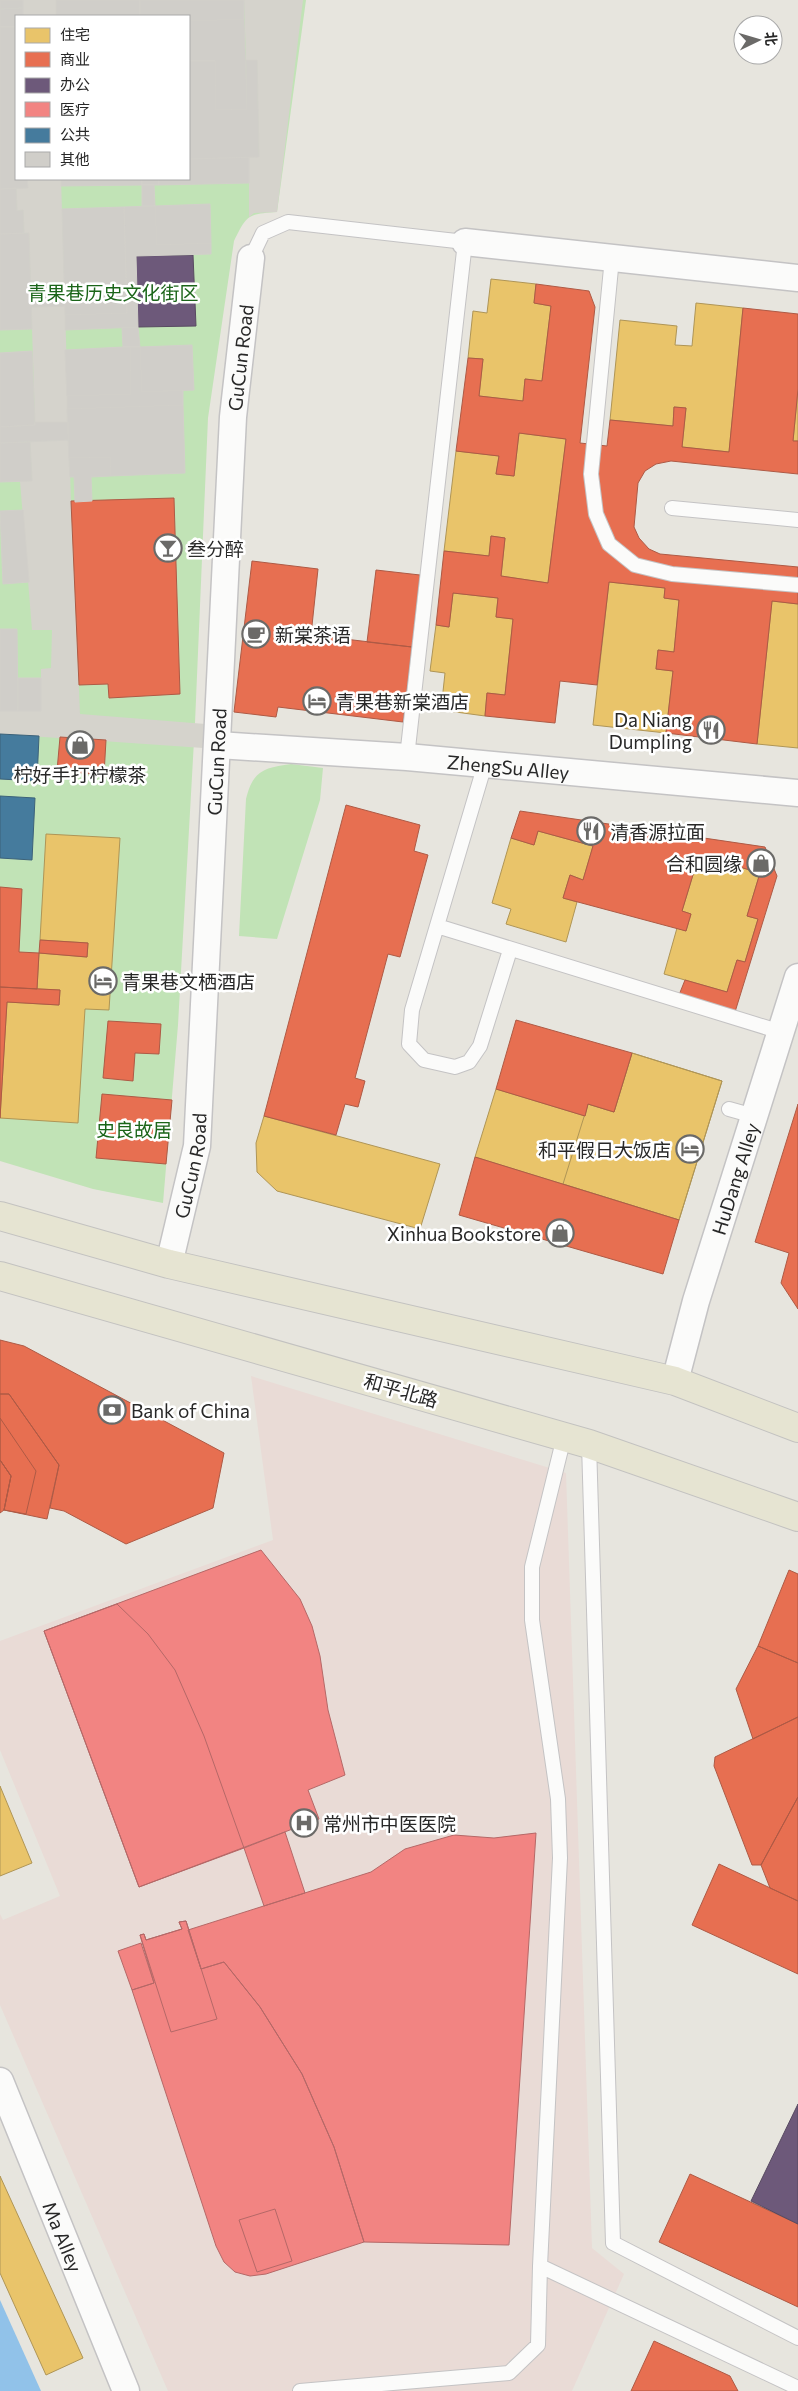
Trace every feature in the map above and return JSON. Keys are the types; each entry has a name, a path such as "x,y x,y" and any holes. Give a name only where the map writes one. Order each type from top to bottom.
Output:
{"main road":[{"path":"0,1216 170,1264 675,1381 798,1428"},
{"name":"和平北路","path":"0,1276 576,1440 798,1517"}],"street":[{"path":"465,242 798,278"},
{"name":"GuCun Road","path":"170,1264 197,1146 233,417 251,258"},
{"name":"ZhengSu Alley","path":"218,745 407,757 798,793"},
{"name":"HuDang Alley","path":"675,1381 742,1113 781,1032 798,977"},
{"name":"Ma Alley","path":"0,2081 126,2391"}],"lane":[{"path":"251,258 263,233 288,222 465,242 407,757"},
{"path":"612,258 591,474 596,514 609,544 635,565 672,574 798,585"},
{"path":"672,508 798,520"},
{"path":"485,764 412,1010 409,1044 424,1060 455,1067 469,1062 480,1046 510,950"},
{"path":"437,926 781,1032"},
{"path":"300,2391 509,2373 538,2345 540,2266 560,1858 558,1799 532,1620 532,1567 576,1440"},
{"path":"576,1440 613,2243 798,2338"},
{"path":"540,2266 798,2388"}],"shaded area":[{"path":"23,0 56,0 56,15 23,15"},
{"path":"244,0 303,0 277,212 254,213 249,217 249,157 259,157 257,60 246,60"},
{"path":"27,180 61,180 80,714 218,725 218,749 0,734 0,711 41,711 41,669 51,668 52,630 32,630 20,481 32,480 30,442 35,422 29,233 24,233 23,210 17,211 16,188 27,188"},
{"name":"常州市中医医院","path":"251,1376 566,1473 592,2248 624,2274 572,2391 168,2391 0,2005 0,1914 3,1920 60,1896 0,1750 0,1641 273,1540"}],"green space":[{"name":"青果巷历史文化街区","path":"0,0 306,0 277,212 249,217 234,241 208,418 195,723 178,1025 163,1203 93,1189 0,1161"},
{"path":"291,764 323,768 320,800 277,939 239,936 246,799 249,789 256,776 261,772"}],"water":[{"path":"0,2300 41,2391 0,2391"}],"building: 住宅":[{"path":"491,279 536,284 534,303 551,306 542,381 525,379 523,401 479,396 483,359 468,358 473,311 487,313"},
{"path":"696,303 743,308 729,452 682,447 686,408 674,407 673,426 610,420 620,320 677,326 675,345 692,346"},
{"path":"798,389 798,441 793,441"},
{"path":"519,433 566,439 548,583 501,576 505,538 491,536 489,556 444,551 456,451 499,456 496,474 514,476"},
{"path":"609,582 665,588 664,598 679,600 674,652 658,650 656,669 673,671 666,733 593,725"},
{"path":"453,593 498,598 496,617 513,619 505,695 487,693 485,716 441,710 445,673 430,671 436,625 449,627"},
{"path":"772,601 798,604 798,748 757,744"},
{"path":"538,831 593,846 583,880 570,875 563,898 577,902 566,942 506,924 511,909 492,903 511,838 534,845"},
{"path":"46,834 120,838 109,1010 85,1009 78,1123 0,1118 7,1002 59,1005 60,990 37,989 39,953 87,957 88,943 40,940"},
{"path":"699,855 760,873 747,916 758,919 745,962 737,960 727,992 664,974 677,928 686,931 691,914 682,911"},
{"path":"632,1053 722,1081 679,1220 475,1157 496,1089 585,1116 588,1104 614,1112"},
{"path":"632,1053 722,1081 679,1220 563,1184 588,1104 614,1112"},
{"path":"264,1116 440,1164 420,1229 277,1191 257,1172 256,1143"},
{"path":"0,1786 32,1863 0,1876"},
{"path":"0,2176 83,2358 46,2375 0,2273"}],"building: 商业":[{"path":"536,284 589,291 595,307 580,443 607,446 610,420 673,426 674,407 686,408 682,447 729,452 743,308 798,314 798,389 793,441 798,441 798,474 671,461 656,464 645,471 638,483 634,527 639,538 649,549 660,554 798,567 798,604 772,601 757,744 666,733 673,671 656,669 658,650 674,652 679,600 664,598 665,588 609,582 597,685 560,681 555,723 485,716 487,693 505,695 513,619 496,617 498,598 453,593 449,627 436,625 444,551 489,556 491,536 505,538 501,576 548,583 566,439 519,433 514,476 496,474 499,456 456,451 468,358 483,359 479,396 523,401 525,379 542,381 551,306 534,303"},
{"path":"174,498 180,694 109,698 108,684 79,685 71,501"},
{"path":"252,561 318,569 311,635 412,647 403,722 278,707 276,717 234,712"},
{"path":"376,570 420,575 412,647 367,642"},
{"path":"60,737 106,740 104,775 57,771"},
{"path":"346,805 420,825 414,851 428,855 400,957 388,954 355,1078 365,1081 358,1107 345,1104 336,1135 264,1116"},
{"path":"520,811 765,847 777,876 735,1012 679,995 685,980 727,992 737,960 745,962 758,919 747,916 760,873 699,855 682,911 691,914 686,931 563,898 570,875 583,880 593,846 538,831 534,845 511,838"},
{"path":"0,887 22,889 19,952 39,953 37,989 0,987"},
{"path":"40,940 88,943 87,957 39,953"},
{"path":"0,987 60,990 59,1005 7,1002 0,1118"},
{"path":"516,1020 632,1053 614,1112 588,1104 585,1116 496,1089"},
{"path":"108,1021 161,1024 159,1054 135,1053 133,1081 103,1078"},
{"path":"102,1094 172,1100 166,1164 96,1158"},
{"path":"798,1104 798,1309 781,1283 789,1253 755,1242"},
{"path":"475,1157 679,1220 663,1274 459,1215"},
{"path":"0,1340 24,1346 224,1453 213,1508 126,1544 64,1511 50,1508 59,1465 9,1394 0,1394"},
{"path":"0,1394 9,1394 59,1465 47,1519 4,1510 11,1476 0,1460"},
{"path":"0,1418 36,1471 26,1514 4,1510 11,1476 0,1460"},
{"path":"0,1460 11,1476 4,1510 0,1513"},
{"path":"789,1570 798,1574 798,1663 758,1646"},
{"path":"758,1646 798,1663 798,1717 753,1739 736,1689"},
{"path":"798,1717 798,1797 761,1865 752,1865 714,1766 715,1757"},
{"path":"798,1797 798,1901 770,1888 761,1865"},
{"path":"719,1864 798,1901 798,1974 692,1925"},
{"path":"690,2174 798,2224 798,2307 659,2242"},
{"path":"654,2341 730,2376 738,2391 631,2391"}],"building: 办公":[{"path":"193,255 196,326 138,327 136,256"},
{"path":"798,2104 798,2224 751,2201"}],"building: 医疗":[{"path":"261,1550 300,1599 312,1626 320,1656 328,1710 345,1775 308,1790 319,1819 139,1887 44,1631"},
{"path":"117,1604 148,1634 175,1670 204,1736 244,1848 139,1887 44,1631"},
{"path":"285,1832 305,1893 264,1906 244,1848"},
{"path":"536,1833 509,2245 364,2242 334,2147 302,2074 260,2007 224,1962 201,1969 188,1930 371,1872 405,1849 454,1835 494,1838"},
{"path":"186,1921 201,1969 224,1962 260,2007 302,2074 334,2147 364,2242 266,2274 250,2276 235,2272 224,2262 216,2246 132,1990 154,1983 140,1935 144,1934 146,1940 182,1929 179,1922"},
{"path":"186,1921 217,2019 171,2032 140,1935 144,1934 146,1940 182,1929 179,1922"},
{"path":"141,1943 154,1983 132,1990 118,1951"},
{"path":"275,2209 292,2261 257,2272 239,2220"}],"building: 公共":[{"path":"0,734 39,736 37,781 0,779"},
{"path":"0,796 35,798 32,860 0,858"}],"building: 其他":[{"path":"0,0 23,0 23,8 0,9"},
{"path":"56,0 140,0 140,15 56,15"},
{"path":"140,0 244,0 244,19 190,21 190,15 140,15"},
{"path":"23,8 23,15 15,15 15,27 0,27 0,9"},
{"path":"244,19 247,109 216,110 215,61 190,61 190,21"},
{"path":"0,27 15,27 15,180 27,180 28,188 0,189"},
{"path":"246,60 257,60 259,157 190,159 190,61 215,61 216,110 247,109"},
{"path":"249,157 249,183 159,185 159,180 190,180 190,159"},
{"path":"61,180 142,180 142,185 61,186"},
{"path":"142,180 159,180 159,185 142,185"},
{"path":"142,185 154,185 155,206 142,206"},
{"path":"16,188 17,211 23,210 24,233 0,234 0,189"},
{"path":"210,204 211,243 157,245 155,206"},
{"path":"155,206 157,245 211,243 211,254 136,256 138,327 65,330 65,315 127,313 124,207"},
{"path":"124,207 127,313 65,315 62,209"},
{"path":"29,233 32,329 0,330 0,234"},
{"path":"64,287 65,306 31,307 31,288"},
{"path":"138,327 140,347 123,347 122,328"},
{"path":"192,345 194,390 142,392 140,347"},
{"path":"130,347 131,394 67,396 65,350"},
{"path":"130,347 140,347 142,392 183,390 183,405 67,409 67,396 131,394"},
{"path":"32,351 35,425 0,427 0,353"},
{"path":"183,405 185,473 111,476 110,457 69,458 67,409"},
{"path":"35,422 68,422 69,440 0,443 0,427 35,425"},
{"path":"30,442 32,481 0,482 0,443"},
{"path":"110,457 111,476 91,477 92,501 75,502 74,477 70,477 69,458"},
{"path":"23,510 29,582 3,584 0,511"},
{"path":"0,629 17,629 18,711 0,711"},
{"path":"18,678 41,678 41,711 18,711"}],"place":[{"name":"叁分醉","path":"168,548"},
{"name":"新棠茶语","path":"256,634"},
{"name":"青果巷新棠酒店","path":"317,701"},
{"name":"Da Niang Dumpling","path":"711,730"},
{"name":"柠好手打柠檬茶","path":"80,745"},
{"name":"清香源拉面","path":"591,831"},
{"name":"合和圆缘","path":"761,863"},
{"name":"青果巷文栖酒店","path":"103,981"},
{"name":"和平假日大饭店","path":"690,1149"},
{"name":"Xinhua Bookstore","path":"560,1233"},
{"name":"Bank of China","path":"112,1410"},
{"name":"常州市中医医院","path":"304,1823"}],"park label":[{"name":"史良故居","path":"134,1129"}]}
